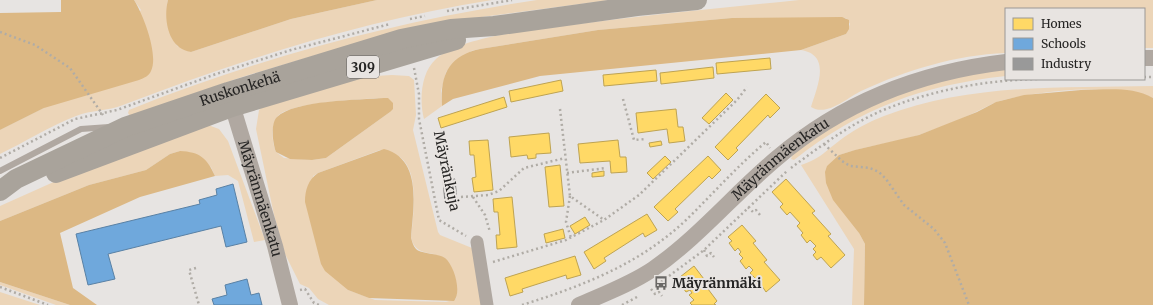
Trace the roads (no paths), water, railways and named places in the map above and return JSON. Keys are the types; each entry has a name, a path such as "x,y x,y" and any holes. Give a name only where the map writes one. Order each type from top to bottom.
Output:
{"main road":[{"name":"Ruskonkehä","path":"0,192 26,185 230,100 401,39 451,29 494,26 638,6 697,0"},
{"name":"Ruskonkehä","path":"0,192 16,179 125,127 412,53 454,41 494,26"}],"street":[{"name":"Mäyränmäenkatu","path":"579,305 614,290 653,269 687,241 777,157 838,114 899,86 935,74 972,66 1005,62"},
{"name":"Mäyränmäenkatu","path":"230,100 275,246 290,305"},
{"path":"477,242 488,305"}],"lane":[{"path":"0,171 81,129 93,127 125,127"}],"place":[{"name":"Mäyränmäki","path":"661,283"}]}
